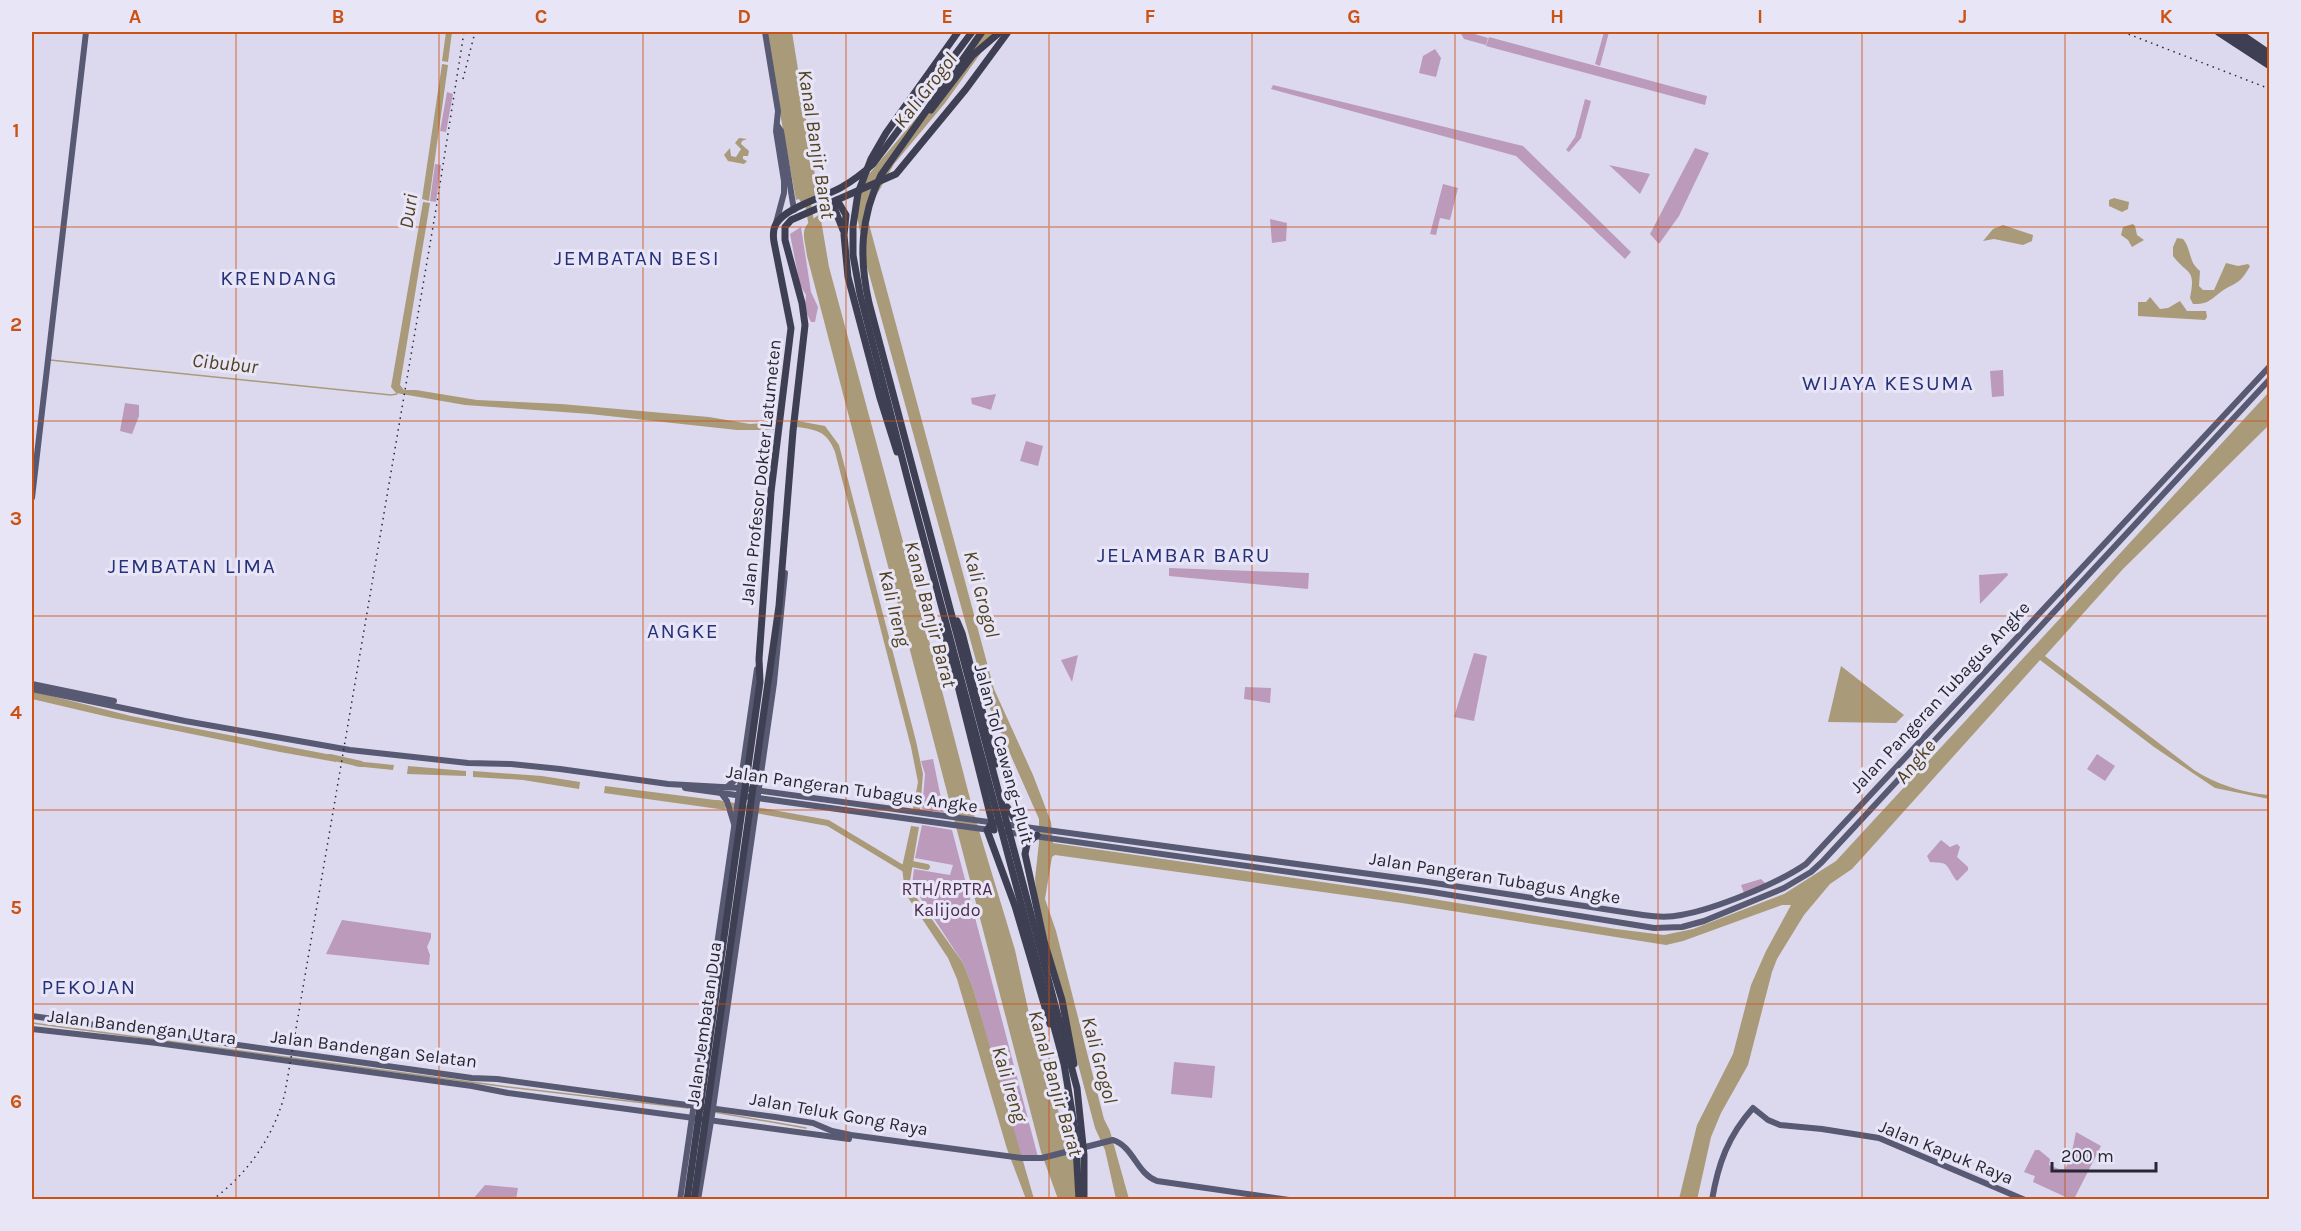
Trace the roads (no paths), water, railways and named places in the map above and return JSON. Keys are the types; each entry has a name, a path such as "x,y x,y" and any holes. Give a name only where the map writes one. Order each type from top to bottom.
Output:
{"highway":[{"name":"Jalan Tol Cawang–Pluit","path":"958,32 886,132 871,159 858,193 853,226 853,255 860,294 908,481 1060,1049 1072,1112 1079,1200"},
{"path":"776,223 794,210 854,180 873,164 970,32"},
{"name":"Jalan Tol Cawang–Pluit","path":"982,32 891,159 872,194 864,224 862,267 869,303 1077,1088 1084,1155 1084,1200"},
{"path":"914,126 937,103 973,55 1000,32"},
{"name":"Jalan Profesor Dokter Latumeten","path":"740,855 769,685 778,614 796,398 805,325 802,303 784,232 788,224 796,218 887,179 907,162 1008,32"},
{"path":"2218,32 2269,64"},
{"path":"2226,32 2269,64"},
{"path":"2238,32 2270,54"},
{"path":"837,200 846,215 844,235 848,277 880,398 904,475 908,481"},
{"name":"Jalan Profesor Dokter Latumeten","path":"759,659 769,514 791,328 773,237 776,223"},
{"path":"786,308 793,311 800,309 802,303"},
{"path":"791,328 794,321 799,318 805,325"},
{"path":"932,568 947,646 988,810 986,826 1015,906 1045,1010 1060,1049"},
{"path":"948,604 962,633 1013,829"},
{"path":"740,855 760,682 759,659"},
{"path":"1006,807 1014,819 1026,826"},
{"path":"1038,833 1027,844 1025,852 1044,941 1062,1000 1077,1088"},
{"name":"Jalan Jembatan Dua","path":"689,1199 740,855"}],"main road":[{"path":"32,498 84,32"},
{"path":"765,32 777,111 776,131 784,193 776,223"},
{"path":"777,125 781,131 794,210"},
{"name":"Jalan Pangeran Tubagus Angke","path":"1013,829 1026,826 1038,833 1053,830 1131,840 1443,884 1647,916 1682,915 1776,881 1806,864 2157,484 2270,366"},
{"name":"Jalan Pangeran Tubagus Angke","path":"509,765 721,793 739,802 757,800 955,825 1013,829 1053,838 1654,928 1687,927 1777,891 1811,872 2270,379"},
{"path":"32,472 40,418"},
{"name":"Jalan Profesor Dokter Latumeten","path":"689,1199 712,1114 756,811 782,618 794,430"},
{"path":"2157,484 2159,489 2164,491"},
{"path":"2151,491 2157,492 2159,498"},
{"name":"Jalan Profesor Dokter Latumeten","path":"734,831 759,659"},
{"name":"Jalan Pangeran Tubagus Angke","path":"32,684 198,723 350,750 445,761 509,765 668,784 758,790 921,813 986,826"},
{"name":"Jalan Pangeran Tubagus Angke","path":"32,689 185,720"},
{"path":"1958,699 1960,705 1965,707"},
{"path":"1945,713 1952,714 1953,720"},
{"path":"743,766 746,774 752,776 761,770"},
{"path":"726,787 736,779 743,766"},
{"path":"689,1199 692,1112 734,831 734,823 727,801 721,793"},
{"path":"855,811 856,803"},
{"path":"1131,840 1148,846 1150,849 1148,851"},
{"path":"1161,853 1159,848 1163,845"},
{"path":"1277,870 1281,865 1279,862"},
{"name":"Jalan Bandengan Selatan","path":"32,1016 472,1078 497,1079 627,1102 669,1101 692,1112 712,1114"},
{"name":"Jalan Bandengan Utara","path":"32,1029 157,1043 472,1086 508,1093 627,1102 712,1114"},
{"path":"669,1101 671,1098 689,1100 694,1096"},
{"name":"Jalan Kapuk Raya","path":"1712,1200 1724,1151 1736,1128 1753,1108 1768,1120 1780,1125 1879,1138 2025,1200"},
{"name":"Jalan Teluk Gong Raya","path":"712,1114 805,1122 825,1132"},
{"name":"Jalan Teluk Gong Raya","path":"712,1114 928,1148 1022,1159 1043,1160 1102,1144 1116,1143 1131,1154 1142,1170 1157,1181 1289,1200"}],"waterway":[{"name":"Kanal Banjir Barat","path":"807,198 812,227"},
{"name":"Cibubur","path":"50,360 397,394"},
{"path":"330,757 361,764"},
{"path":"717,803 828,823 906,870"},
{"path":"907,863 927,867"},
{"path":"32,1023 508,1087 688,1108"},
{"path":"714,1112 806,1128"}],"railway":[{"path":"212,1200 237,1178 258,1153 274,1124 285,1093 437,203 464,32"},
{"path":"463,79 475,32"},
{"path":"2123,32 2270,89"}],"district":[{"name":"JEMBATAN BESI","path":"637,258"},
{"name":"KRENDANG","path":"279,278"},
{"name":"WIJAYA KESUMA","path":"1888,383"},
{"name":"JELAMBAR BARU","path":"1184,555"},
{"name":"JEMBATAN LIMA","path":"192,566"},
{"name":"ANGKE","path":"683,631"},
{"name":"PEKOJAN","path":"89,987"}],"water label":[{"name":"Kali Grogol","path":"925,90"},
{"name":"Duri","path":"408,211"},
{"name":"Kali Grogol","path":"982,594"},
{"name":"Kali Ireng","path":"895,608"},
{"name":"Angke","path":"1915,761"},
{"name":"Kali Grogol","path":"1100,1060"},
{"name":"Kali Ireng","path":"1010,1084"}],"park label":[{"name":"RTH/RPTRA Kalijodo","path":"947,899"}]}
